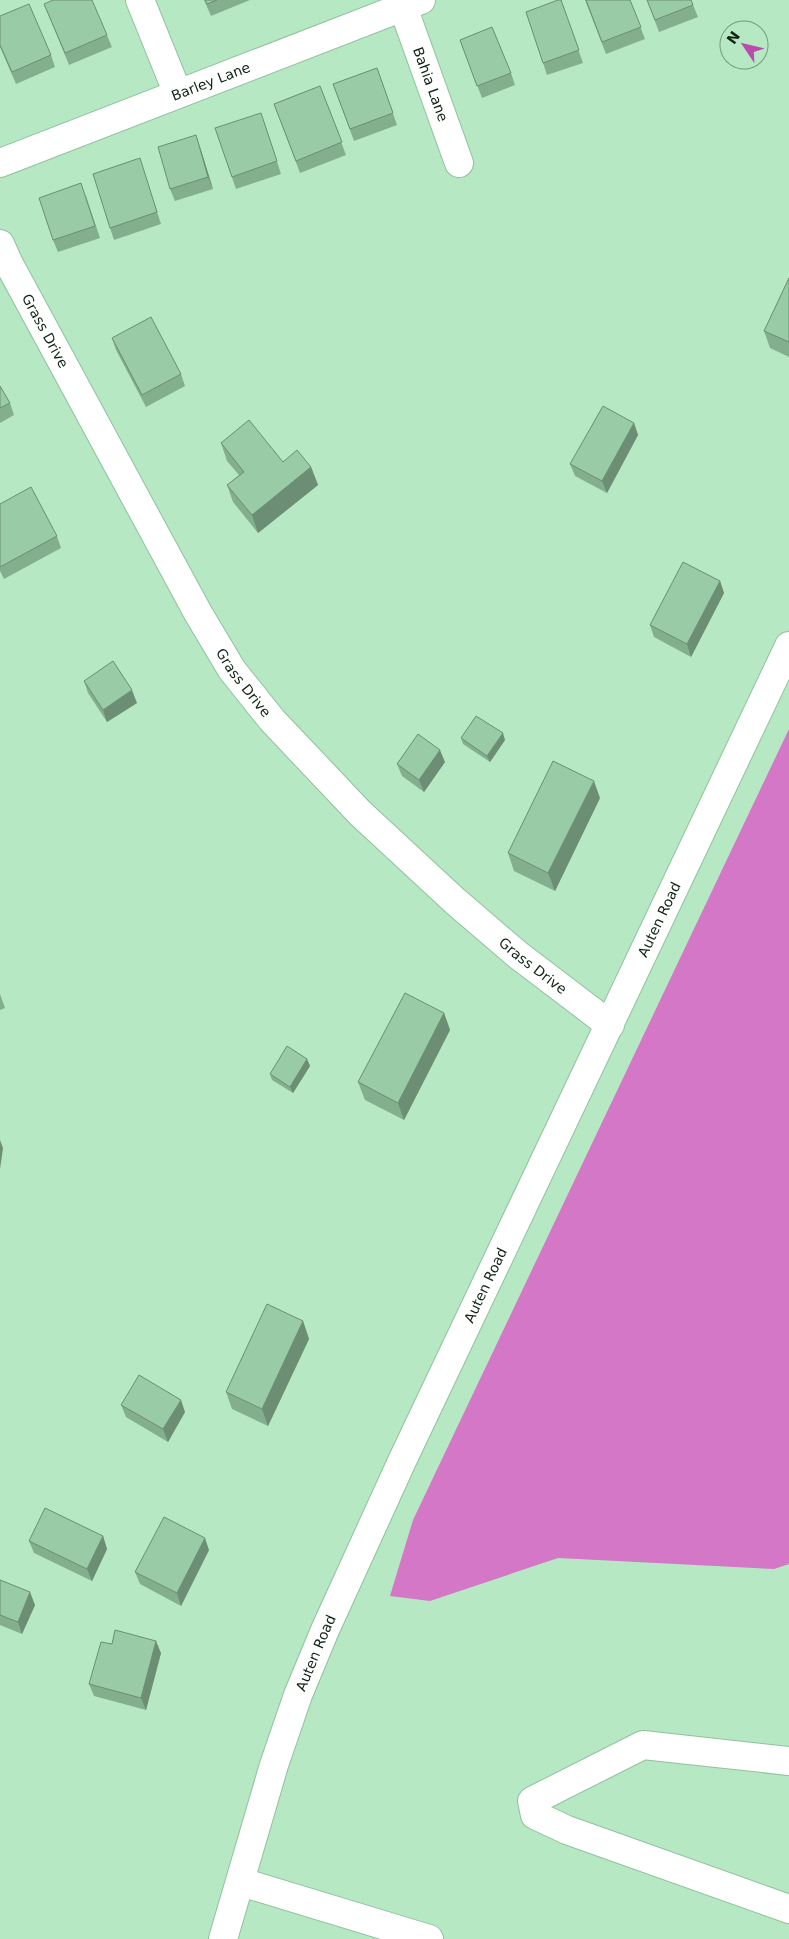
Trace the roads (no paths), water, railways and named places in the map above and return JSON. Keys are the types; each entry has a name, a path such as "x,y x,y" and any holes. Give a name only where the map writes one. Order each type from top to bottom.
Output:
{"street":[{"path":"140,0 178,94"},
{"name":"Barley Lane","path":"0,163 412,3"},
{"name":"Bahia Lane","path":"412,3 458,163"},
{"name":"Grass Drive","path":"0,244 198,613 232,670 272,720 360,813 462,907 518,955 610,1025"},
{"name":"Auten Road","path":"223,1939 274,1765 298,1696 325,1630 402,1461 789,646"},
{"path":"789,1761 643,1745 532,1801 535,1815 567,1830 789,1908"},
{"path":"241,1882 429,1939"}]}
